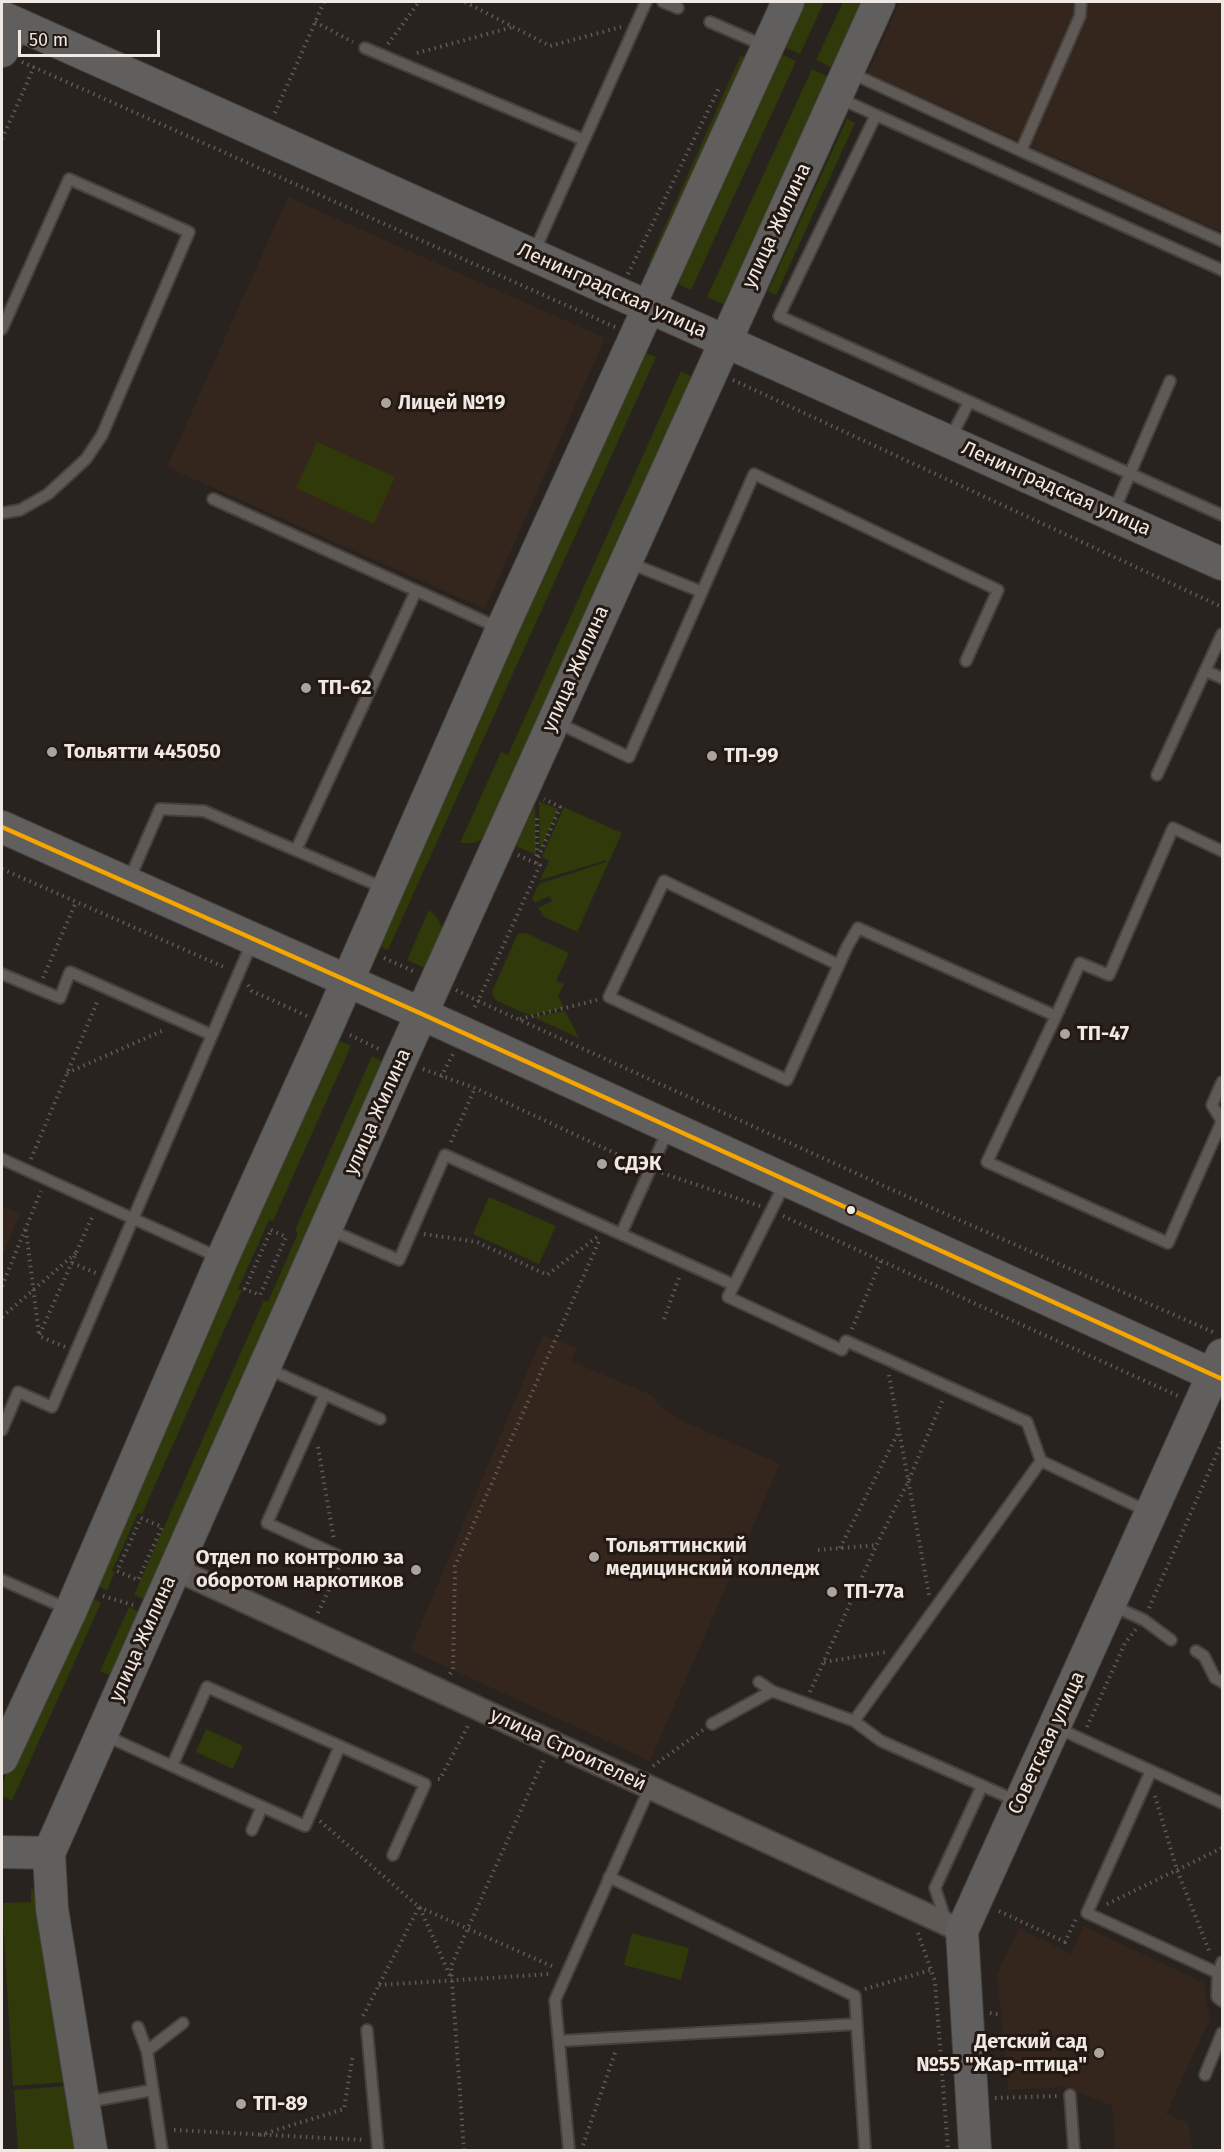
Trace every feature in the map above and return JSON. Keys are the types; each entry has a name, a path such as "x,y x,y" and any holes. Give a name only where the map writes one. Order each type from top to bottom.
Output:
{"main road":[{"path":"2,1758 75,1599 222,1259 328,1025 502,629 788,2"},
{"name":"улица Жилина","path":"91,2151 52,1909 49,1853 263,1367 553,720 879,2"},
{"path":"8,20 10,56"},
{"name":"Ленинградская улица","path":"8,20 533,255 619,277 724,342 1113,515 1219,558"},
{"path":"2,827 347,980 786,1180 1220,1361"},
{"name":"Советская улица","path":"975,2151 955,1927 1020,1803 1068,1733 1110,1604 1220,1361"},
{"path":"2,1852 49,1853"}],"street":[{"name":"улица Строителей","path":"175,1569 552,1742 649,1778 955,1927"}],"lane":[{"path":"533,255 646,2"},
{"path":"663,2 678,8"},
{"path":"1021,151 1080,16 1080,2"},
{"path":"710,22 768,47"},
{"path":"365,48 584,140"},
{"path":"842,84 876,115 1222,270"},
{"path":"842,84 1021,151 1222,241"},
{"path":"876,115 779,316 1222,515"},
{"path":"2,329 69,179 189,232 97,443 86,459 48,494 20,510 2,513"},
{"path":"1113,515 1170,381"},
{"path":"950,441 969,402"},
{"path":"553,720 629,757 754,474 998,590 966,661"},
{"path":"213,499 502,629"},
{"path":"626,561 702,592"},
{"path":"296,850 416,591"},
{"path":"1157,775 1222,634"},
{"path":"1206,671 1222,678"},
{"path":"127,884 160,809 204,811 387,889"},
{"path":"1222,851 1173,828 1109,975 1080,963 987,1162 1168,1243 1222,1121 1212,1105 1222,1082"},
{"path":"839,965 664,881 609,997 787,1080 858,928 1056,1016"},
{"path":"2,1430 18,1392 52,1407 253,939"},
{"path":"2,974 60,998 70,972 212,1035"},
{"path":"621,1234 670,1126"},
{"path":"327,1228 399,1260 445,1155 734,1285"},
{"path":"2,1159 222,1259"},
{"path":"786,1180 729,1297 842,1350 846,1341 1026,1422 1041,1461 1151,1512"},
{"path":"263,1367 380,1419"},
{"path":"325,1394 267,1523 337,1555"},
{"path":"854,1721 1041,1461"},
{"path":"2,1580 75,1599"},
{"path":"1110,1604 1144,1620 1171,1640"},
{"path":"1196,1651 1204,1656 1215,1678 1222,1682"},
{"path":"759,1682 772,1691 854,1721 881,1741 1020,1803"},
{"path":"172,1766 207,1687 425,1784 393,1855"},
{"path":"712,1724 772,1691"},
{"path":"1068,1733 1222,1803"},
{"path":"101,1734 305,1826 340,1746"},
{"path":"1151,1772 1087,1913 1220,1968 1217,1996 1222,2001"},
{"path":"569,2151 555,2000 649,1778"},
{"path":"955,1927 935,1888 982,1786"},
{"path":"252,1830 262,1807"},
{"path":"609,1877 855,1996 865,2151"},
{"path":"147,2051 183,2023"},
{"path":"559,2041 857,2024"},
{"path":"138,2027 147,2051 162,2151"},
{"path":"362,2028 377,2146"},
{"path":"1205,2075 1222,2033"},
{"path":"84,2102 153,2090"},
{"path":"1070,2095 1074,2151"}],"path":[{"path":"285,118 274,113 324,2"},
{"path":"381,55 419,2"},
{"path":"465,2 550,46 636,23"},
{"path":"315,22 365,48"},
{"path":"393,60 513,27"},
{"path":"10,56 635,336"},
{"path":"2,139 34,67"},
{"path":"653,296 619,277 723,80"},
{"path":"711,370 1222,607"},
{"path":"537,796 561,807 537,861 537,807"},
{"path":"2,871 238,974 252,991 441,1077 475,1088 650,1169 771,1210 1200,1405"},
{"path":"38,990 76,902"},
{"path":"380,957 417,973"},
{"path":"448,986 939,1211 1220,1361"},
{"path":"26,1171 104,987"},
{"path":"519,1019 609,997"},
{"path":"471,1016 478,1001"},
{"path":"66,1073 183,1022"},
{"path":"441,1077 453,1054"},
{"path":"445,1155 475,1088"},
{"path":"2,1286 46,1180"},
{"path":"39,1336 99,1203"},
{"path":"26,1229 39,1336"},
{"path":"271,1230 286,1237 260,1295 245,1289 271,1230"},
{"path":"411,1232 477,1242 547,1275 603,1232 455,1566 453,1670 447,1677 458,1682"},
{"path":"2,1317 77,1252"},
{"path":"846,1341 881,1261"},
{"path":"72,1263 108,1278"},
{"path":"664,1319 685,1263"},
{"path":"39,1336 76,1352"},
{"path":"886,1359 932,1612"},
{"path":"805,1703 908,1482 948,1387"},
{"path":"314,1419 339,1568 317,1616"},
{"path":"840,1548 899,1430"},
{"path":"1068,1733 1125,1643 1144,1620 1222,1442"},
{"path":"141,1518 162,1527 138,1580 117,1571 141,1518"},
{"path":"818,1550 877,1545"},
{"path":"75,1599 156,1612"},
{"path":"824,1662 906,1649"},
{"path":"425,1784 440,1779 470,1723"},
{"path":"649,1778 712,1724"},
{"path":"464,2151 451,1966 552,1742"},
{"path":"1153,1790 1177,1870 1220,1968"},
{"path":"311,1812 420,1907 567,1973"},
{"path":"999,1911 1065,1942 1077,1917 1222,1848"},
{"path":"995,1919 1004,1900"},
{"path":"420,1907 452,1980"},
{"path":"362,2028 380,1984 420,1907"},
{"path":"850,1993 931,1970"},
{"path":"380,1984 567,1973"},
{"path":"935,1981 948,2151"},
{"path":"986,2012 987,2023"},
{"path":"581,2151 621,2038"},
{"path":"260,2135 344,2109 355,2046"},
{"path":"992,2098 1070,2095"},
{"path":"159,2130 260,2135 377,2146"}],"shaded area":[{"path":"900,2 1222,2 1222,232 868,73"},
{"name":"Лицей №19","path":"288,197 605,338 485,609 167,467"},
{"path":"2,1206 20,1213 2,1257"},
{"name":"Тольяттинский медицинский колледж","path":"543,1335 577,1348 571,1361 651,1395 663,1408 687,1423 780,1464 650,1761 410,1650"},
{"name":"Детский сад №55 \"Жар-птица\"","path":"1083,1926 1204,1983 1210,2019 1166,2114 1189,2123 1192,2150 1115,2150 1112,2106 1065,2087 1008,2090 997,1974 1019,1928 1071,1954"}],"green space":[{"path":"801,2 824,2 800,54 781,46"},
{"path":"843,2 865,2 835,69 816,60"},
{"path":"779,53 796,61 691,290 674,282"},
{"path":"741,55 745,58 656,268 648,264"},
{"path":"812,69 829,77 725,305 707,297"},
{"path":"847,119 855,123 776,295 768,291"},
{"path":"643,352 656,357 388,950 375,944"},
{"path":"681,371 695,378 489,834 475,843 460,843 501,752 508,755"},
{"path":"317,442 395,477 374,524 296,488"},
{"path":"539,801 558,809 540,850"},
{"path":"535,805 536,855 516,846"},
{"path":"564,807 622,833 577,932 544,917 538,908 552,901 549,896 535,903 532,898 539,884 607,860 540,880 549,861 542,857"},
{"path":"429,910 437,917 443,930 429,970 407,960"},
{"path":"526,933 569,953 556,981 564,984 558,996 564,1008 529,1015 494,998 492,992 517,935"},
{"path":"565,1011 579,1038 533,1017"},
{"path":"333,1038 351,1046 273,1221 269,1220 238,1289 242,1290 142,1514 138,1513 112,1571 115,1572 107,1590 90,1583"},
{"path":"372,1056 386,1063 149,1601 134,1595 264,1300 268,1302 298,1233 295,1230"},
{"path":"489,1197 556,1226 539,1264 473,1234"},
{"path":"86,1596 101,1603 12,1801 2,1796 2,1784"},
{"path":"129,1607 141,1613 112,1676 100,1671"},
{"path":"206,1729 243,1746 233,1769 196,1752"},
{"path":"31,1888 35,1890 67,2082 13,2086 2,1903 31,1902"},
{"path":"632,1933 689,1948 681,1980 624,1965"},
{"path":"67,2086 77,2150 18,2150 14,2090"}],"transit line":[{"path":"2,827 422,1014 1222,1379"}],"place":[{"name":"Лицей №19","path":"386,403"},
{"name":"ТП-62","path":"306,688"},
{"name":"Тольятти 445050","path":"52,752"},
{"name":"ТП-99","path":"712,756"},
{"name":"ТП-47","path":"1065,1034"},
{"name":"СДЭК","path":"602,1164"},
{"name":"Тольяттинский медицинский колледж","path":"594,1557"},
{"name":"Отдел по контролю за оборотом наркотиков","path":"416,1570"},
{"name":"ТП-77а","path":"832,1592"},
{"name":"Детский сад №55 \"Жар-птица\"","path":"1099,2053"},
{"name":"ТП-89","path":"241,2104"}]}
